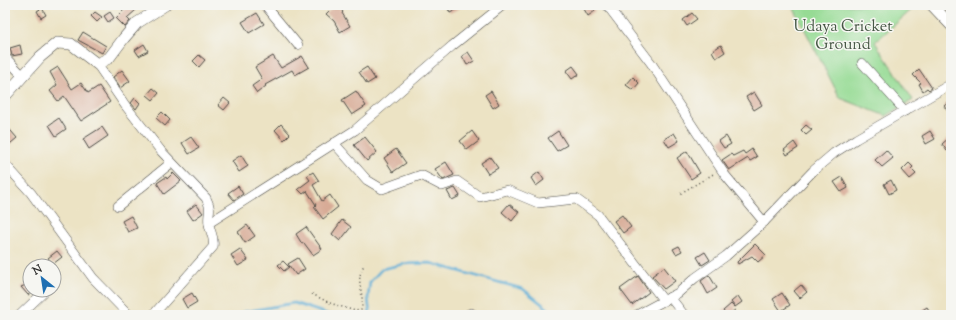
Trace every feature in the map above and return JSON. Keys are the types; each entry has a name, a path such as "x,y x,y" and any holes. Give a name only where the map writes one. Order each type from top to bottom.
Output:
{"street":[{"path":"97,64 109,58 137,23 165,5"},
{"path":"265,5 298,45"},
{"path":"208,223 355,130 452,46 503,5"},
{"path":"607,5 651,63 722,169 764,222"},
{"path":"932,5 951,26"},
{"path":"5,96 40,57 57,43 71,44 97,64 124,105 171,163 206,198 210,205 208,223 214,240 213,246 153,315"},
{"path":"5,57 23,76"},
{"path":"862,63 905,111"},
{"path":"637,315 678,293 695,278 726,256 764,222 813,171 834,153 951,84"},
{"path":"334,143 367,180 382,189 421,175 442,186 457,181 480,197 507,190 538,203 576,199 598,215 667,299 684,315"},
{"path":"118,206 171,163"},
{"path":"5,164 31,194 93,278 129,315"},
{"path":"20,315 38,298"},
{"path":"467,315 471,313 474,315"}],"path":[{"path":"681,193 722,169"},
{"path":"312,294 330,303 355,312 362,310 363,303 359,279 361,270 365,264"}],"green space":[{"name":"Udaya Cricket Ground","path":"792,5 917,5 875,42 913,100 886,116 840,98"}],"building":[{"path":"129,5 136,10 127,18 130,21 125,27 116,18"},
{"path":"335,5 337,5 343,12 342,13 350,26 340,32 334,21 326,14"},
{"path":"446,5 465,5 450,13"},
{"path":"590,5 595,11 588,16 584,9"},
{"path":"42,8 46,15 41,18 37,11"},
{"path":"95,12 102,17 97,22 91,16"},
{"path":"110,12 114,18 108,22 104,16"},
{"path":"257,13 264,24 249,33 242,22"},
{"path":"692,13 697,19 687,26 683,20"},
{"path":"83,32 106,46 102,53 78,40"},
{"path":"144,44 148,51 139,56 135,50"},
{"path":"20,45 22,54 12,56 10,48"},
{"path":"721,45 725,52 716,58 712,51"},
{"path":"468,52 474,61 467,65 462,56"},
{"path":"199,55 205,60 199,67 193,61"},
{"path":"273,56 281,68 302,56 309,67 295,75 292,70 265,85 266,86 257,93 252,86 262,79 255,67"},
{"path":"573,66 579,74 572,79 566,71"},
{"path":"58,67 72,89 81,83 88,93 99,86 110,102 81,121 64,96 58,101 50,91 57,85 50,72"},
{"path":"367,67 375,79 367,84 359,72"},
{"path":"919,69 932,88 929,90 927,88 923,91 919,84 921,83 913,75"},
{"path":"122,70 130,81 120,88 113,77"},
{"path":"633,77 639,83 633,90 626,85"},
{"path":"153,88 159,93 153,100 147,95"},
{"path":"356,91 366,106 352,115 342,100"},
{"path":"491,91 499,104 493,108 485,95"},
{"path":"754,92 762,105 754,110 746,97"},
{"path":"135,98 140,103 136,109 131,103"},
{"path":"224,98 230,103 224,110 218,105"},
{"path":"951,100 951,116 944,106"},
{"path":"162,112 170,120 165,126 156,118"},
{"path":"59,118 66,129 56,136 49,125"},
{"path":"5,124 17,138 5,148"},
{"path":"281,124 290,134 284,140 275,130"},
{"path":"806,125 812,130 806,135 801,130"},
{"path":"102,127 108,136 89,149 83,139"},
{"path":"472,131 479,141 467,150 460,141"},
{"path":"558,131 567,145 557,151 548,138"},
{"path":"930,131 935,139 926,144 922,136"},
{"path":"674,133 679,141 669,147 664,139"},
{"path":"726,136 731,144 724,148 719,141"},
{"path":"951,136 951,148 947,151 942,144"},
{"path":"191,137 199,148 189,154 182,143"},
{"path":"365,137 377,152 367,161 354,145"},
{"path":"794,142 798,148 787,155 784,150"},
{"path":"396,149 406,163 393,172 384,158"},
{"path":"752,149 757,157 750,161 748,158 729,170 722,160 731,154 733,156 743,151 745,154"},
{"path":"886,150 893,158 882,167 875,160"},
{"path":"687,151 700,173 691,179 677,158"},
{"path":"241,155 248,166 239,172 232,161"},
{"path":"490,157 498,168 488,174 481,163"},
{"path":"446,162 454,175 443,180 435,169"},
{"path":"909,163 913,167 911,169 916,174 910,179 902,170"},
{"path":"313,172 319,181 313,185 322,201 330,195 338,207 323,219 314,207 316,205 307,191 303,194 298,189 310,180 307,176"},
{"path":"539,172 544,180 536,186 531,178"},
{"path":"173,173 181,181 164,194 157,183 166,177 167,179"},
{"path":"842,177 848,188 841,192 834,182"},
{"path":"891,180 896,190 889,194 884,184"},
{"path":"238,186 243,194 234,200 228,193"},
{"path":"455,188 460,196 452,200 447,191"},
{"path":"196,204 203,213 193,220 187,211"},
{"path":"509,204 519,212 512,221 502,212"},
{"path":"622,215 631,227 623,233 614,221"},
{"path":"131,216 137,228 128,232 122,221"},
{"path":"342,220 351,227 340,241 332,234"},
{"path":"247,225 255,236 245,243 238,232"},
{"path":"306,227 322,249 313,255 304,243 302,244 296,234"},
{"path":"755,244 766,255 758,262 752,256 738,264 737,262"},
{"path":"679,246 682,251 676,254 673,249"},
{"path":"240,249 248,260 238,266 231,255"},
{"path":"57,251 62,257 61,258 48,258"},
{"path":"705,252 710,260 702,265 697,257"},
{"path":"298,258 305,269 296,275 288,264"},
{"path":"283,261 289,267 284,271 278,265"},
{"path":"664,267 675,281 664,289 652,276"},
{"path":"709,275 717,288 708,294 701,281"},
{"path":"638,276 649,292 632,305 620,289"},
{"path":"801,285 807,292 800,298 794,291"},
{"path":"192,293 197,302 187,308 182,299"},
{"path":"782,293 790,305 781,311 773,299"},
{"path":"738,296 742,302 735,307 731,302"},
{"path":"731,304 736,309 729,315 726,315 723,311"},
{"path":"927,307 932,315 924,315 921,311"}],"waterway":[{"path":"370,315 368,298 370,282 382,269 404,264 430,263 523,289 556,315"},
{"path":"237,315 243,312 294,303 330,315"}]}
